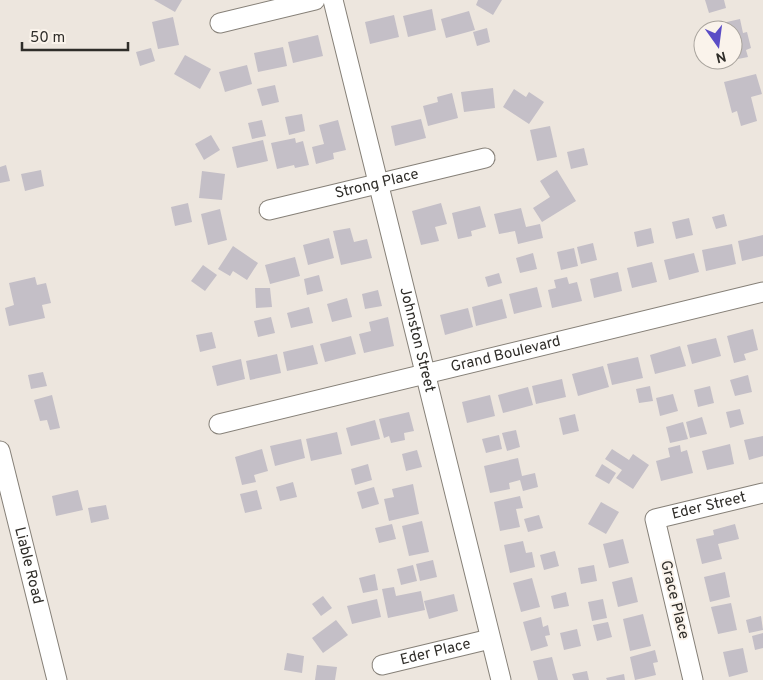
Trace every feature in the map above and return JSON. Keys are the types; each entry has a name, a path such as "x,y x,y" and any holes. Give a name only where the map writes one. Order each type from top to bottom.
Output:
{"street":[{"path":"220,23 315,0"},
{"name":"Johnston Street","path":"333,0 501,680"},
{"name":"Strong Place","path":"268,210 485,158"},
{"name":"Grand Boulevard","path":"218,424 763,292"},
{"name":"Liable Road","path":"0,451 57,680"},
{"name":"Eder Street","path":"654,519 763,493"},
{"name":"Grace Place","path":"654,519 694,680"},
{"name":"Eder Place","path":"382,665 490,639"}],"building":[{"path":"154,0 182,0 175,12"},
{"path":"478,0 502,0 493,15 476,5"},
{"path":"705,0 724,0 726,8 709,13"},
{"path":"432,9 436,30 408,37 403,16"},
{"path":"469,11 475,30 446,38 441,19"},
{"path":"394,15 399,37 370,44 365,22"},
{"path":"173,17 179,45 158,49 152,22"},
{"path":"487,28 490,42 477,46 473,32"},
{"path":"747,32 751,48 746,50 748,57 743,58 743,33"},
{"path":"318,35 323,56 293,63 288,42"},
{"path":"283,47 287,66 258,72 254,53"},
{"path":"151,48 155,61 140,66 136,52"},
{"path":"185,55 211,69 200,89 174,74"},
{"path":"247,65 252,84 225,92 219,72"},
{"path":"756,74 762,94 751,97 757,121 741,126 737,111 732,113 724,82"},
{"path":"275,85 279,102 262,106 257,89"},
{"path":"493,88 495,108 464,112 461,92"},
{"path":"514,89 526,97 529,92 544,102 529,124 503,107"},
{"path":"452,93 458,118 428,126 423,106 438,102 437,97"},
{"path":"302,114 305,131 289,135 285,117"},
{"path":"421,119 426,138 395,146 391,126"},
{"path":"262,120 266,136 252,139 248,123"},
{"path":"338,120 346,150 333,153 334,159 316,164 312,147 324,144 319,125"},
{"path":"550,126 557,157 537,161 530,130"},
{"path":"211,135 220,150 204,160 195,144"},
{"path":"295,138 296,143 303,141 309,165 295,168 294,165 277,169 271,143"},
{"path":"263,140 268,161 237,168 232,147"},
{"path":"584,148 588,165 571,169 567,152"},
{"path":"6,165 10,181 0,183 0,167"},
{"path":"41,170 44,186 25,191 21,174"},
{"path":"557,170 576,201 542,222 533,208 550,197 540,181"},
{"path":"202,171 225,174 222,200 199,198"},
{"path":"188,203 192,222 175,226 171,207"},
{"path":"441,203 447,224 435,227 439,241 421,245 412,211"},
{"path":"480,206 486,227 471,231 472,236 458,239 452,213"},
{"path":"521,208 526,227 540,224 543,238 518,244 515,231 499,234 494,214"},
{"path":"220,209 227,240 208,245 201,214"},
{"path":"724,214 727,226 716,229 712,217"},
{"path":"689,218 693,235 676,239 672,222"},
{"path":"350,228 354,242 367,239 372,258 341,265 333,231"},
{"path":"651,228 654,243 637,247 634,232"},
{"path":"763,235 763,256 742,261 738,241"},
{"path":"329,238 334,258 308,265 303,245"},
{"path":"593,243 597,260 581,264 577,247"},
{"path":"732,244 736,264 706,271 702,250"},
{"path":"233,246 258,263 247,280 233,271 230,276 218,269"},
{"path":"574,248 578,266 561,270 557,252"},
{"path":"533,253 537,269 520,273 516,258"},
{"path":"694,253 699,272 669,280 664,260"},
{"path":"295,257 300,276 270,284 265,265"},
{"path":"652,262 657,282 632,288 627,268"},
{"path":"203,265 217,275 205,291 191,281"},
{"path":"618,272 622,291 594,298 590,279"},
{"path":"499,273 502,283 488,287 485,277"},
{"path":"319,275 323,291 307,295 304,279"},
{"path":"35,277 37,285 46,283 51,303 42,305 45,318 9,326 5,308 14,305 9,283"},
{"path":"567,277 569,284 577,282 582,301 552,308 548,290 556,288 554,280"},
{"path":"537,287 542,307 514,314 509,294"},
{"path":"255,288 270,288 272,307 256,308"},
{"path":"378,290 382,306 365,309 362,294"},
{"path":"347,298 352,317 332,322 327,304"},
{"path":"502,299 507,318 476,326 472,307"},
{"path":"309,307 313,323 291,328 287,313"},
{"path":"468,308 473,327 445,335 440,315"},
{"path":"271,317 275,333 258,337 254,321"},
{"path":"388,317 394,346 364,353 359,334 371,331 369,322"},
{"path":"753,329 758,350 744,354 746,360 734,363 727,336"},
{"path":"212,332 216,348 200,352 196,335"},
{"path":"351,336 356,354 325,362 320,344"},
{"path":"716,338 721,356 692,364 687,345"},
{"path":"313,345 318,364 287,371 283,352"},
{"path":"680,346 686,366 655,374 650,355"},
{"path":"277,354 281,373 250,380 246,361"},
{"path":"638,357 643,378 612,385 607,364"},
{"path":"241,359 245,379 217,386 212,366"},
{"path":"603,366 609,387 578,396 572,374"},
{"path":"43,372 47,386 31,389 28,375"},
{"path":"748,375 752,392 735,396 730,380"},
{"path":"562,379 566,397 536,404 532,386"},
{"path":"650,386 653,401 639,403 636,389"},
{"path":"710,386 714,403 698,407 694,390"},
{"path":"528,387 533,405 503,413 498,395"},
{"path":"673,394 678,411 660,416 656,398"},
{"path":"52,395 60,428 50,430 47,420 40,421 34,400"},
{"path":"490,395 495,416 467,423 462,402"},
{"path":"740,409 744,424 730,428 726,412"},
{"path":"409,412 414,431 404,433 405,440 391,443 389,436 384,438 379,419"},
{"path":"575,414 579,431 563,435 559,418"},
{"path":"702,417 707,434 690,438 686,422"},
{"path":"375,420 380,439 351,446 346,428"},
{"path":"683,422 688,439 670,443 666,427"},
{"path":"516,430 520,447 507,451 502,433"},
{"path":"337,432 342,454 311,461 306,439"},
{"path":"499,435 502,449 486,453 482,439"},
{"path":"763,436 763,456 749,460 744,440"},
{"path":"301,439 305,458 275,466 270,446"},
{"path":"730,444 734,464 707,470 702,451"},
{"path":"680,445 681,452 687,450 693,473 661,481 656,461 670,457 668,448"},
{"path":"262,449 268,471 254,475 256,482 242,485 235,457"},
{"path":"612,449 629,460 633,454 649,465 633,489 616,478 622,470 605,459"},
{"path":"417,450 422,467 406,471 402,454"},
{"path":"518,458 522,476 535,473 538,487 523,491 520,480 509,483 510,489 490,493 484,466"},
{"path":"368,464 372,480 355,485 351,469"},
{"path":"602,464 616,473 609,484 595,476"},
{"path":"293,482 297,497 280,501 276,487"},
{"path":"413,484 419,514 389,521 384,499 394,497 392,489"},
{"path":"374,487 379,504 362,509 357,492"},
{"path":"78,490 83,510 56,516 52,496"},
{"path":"257,490 262,509 245,513 240,494"},
{"path":"520,496 523,508 516,509 520,527 500,531 494,502"},
{"path":"601,502 619,512 606,534 588,524"},
{"path":"106,505 109,519 91,523 88,508"},
{"path":"539,515 543,528 528,532 524,519"},
{"path":"422,521 429,552 409,556 402,526"},
{"path":"392,524 396,539 379,543 375,528"},
{"path":"735,524 739,539 718,544 722,559 702,564 696,539 714,535 713,530"},
{"path":"623,539 629,563 609,568 603,544"},
{"path":"523,541 526,553 532,552 535,567 510,573 504,545"},
{"path":"555,551 559,566 544,570 540,555"},
{"path":"433,560 437,577 420,581 416,564"},
{"path":"413,565 417,581 401,585 397,569"},
{"path":"594,565 597,581 581,584 578,568"},
{"path":"725,572 730,597 710,602 704,577"},
{"path":"375,574 378,590 363,593 359,578"},
{"path":"632,577 638,602 618,607 612,582"},
{"path":"532,578 540,607 521,612 513,583"},
{"path":"394,587 396,596 421,591 425,610 388,618 382,589"},
{"path":"566,592 569,606 554,609 551,596"},
{"path":"454,594 458,611 429,619 424,601"},
{"path":"323,596 332,608 321,616 312,604"},
{"path":"377,599 381,617 352,624 347,606"},
{"path":"603,599 607,618 592,621 588,602"},
{"path":"731,603 737,630 718,634 711,607"},
{"path":"643,614 651,646 630,651 623,619"},
{"path":"761,616 763,630 749,633 746,620"},
{"path":"541,617 543,627 548,625 550,635 545,636 548,646 531,651 523,622"},
{"path":"336,620 348,635 323,653 312,638"},
{"path":"608,622 612,637 597,641 593,625"},
{"path":"577,629 581,646 564,650 560,633"},
{"path":"763,633 763,648 755,650 752,636"},
{"path":"743,648 748,672 729,677 723,652"},
{"path":"655,650 658,662 653,663 656,675 635,680 630,657"},
{"path":"287,653 304,656 302,673 284,670"},
{"path":"552,657 558,680 538,680 533,661"},
{"path":"317,665 337,667 335,680 315,680"},
{"path":"587,671 589,680 574,680 572,674"},
{"path":"624,674 625,680 607,680 606,678"}]}
